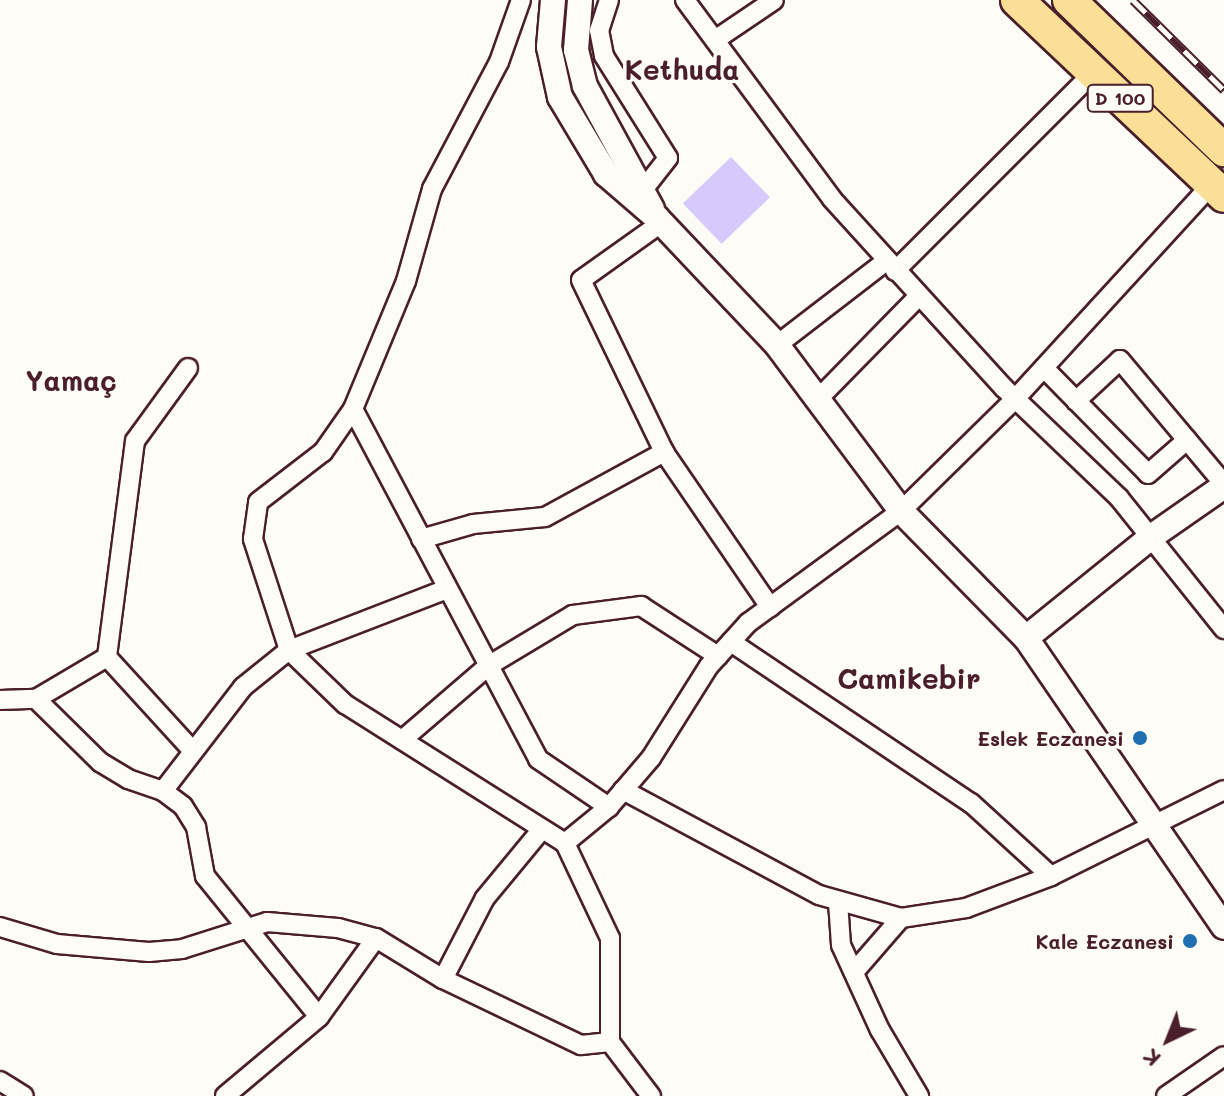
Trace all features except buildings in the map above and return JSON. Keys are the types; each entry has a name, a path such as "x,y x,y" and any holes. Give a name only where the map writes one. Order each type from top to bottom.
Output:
{"highway":[{"name":"D 100","path":"1017,0 1218,190"},
{"name":"D 100","path":"1069,0 1224,150"}],"street":[{"path":"521,0 499,62 432,189 406,281 353,409 323,452 258,502 253,539 289,650 345,704 565,843 610,938 610,1042 651,1096"},
{"path":"553,0 549,47 560,97 606,174 659,220 777,345 901,511 1026,638 1158,824 1224,927"},
{"path":"580,0 576,50 585,86 659,220"},
{"path":"609,0 599,30 604,56 668,158 643,190"},
{"path":"685,0 832,199 918,297 1015,399 1119,498 1224,629"},
{"path":"715,40 774,0"},
{"path":"777,345 890,266 1093,73"},
{"path":"565,843 609,807 651,758 724,649 770,607 901,511 1015,399 1218,190"},
{"path":"659,220 581,280 664,452 770,607"},
{"path":"818,399 918,297"},
{"path":"1026,638 1151,537 1224,485 1120,360 1076,401"},
{"path":"188,368 135,441 107,657 192,750"},
{"path":"1044,368 1148,474 1187,440"},
{"path":"353,409 538,759 609,807"},
{"path":"421,539 473,524 545,517 664,452"},
{"path":"163,791 243,687 289,650 447,589"},
{"path":"402,740 488,666 573,615 641,606 724,649 971,803 1051,876"},
{"path":"0,700 36,699 107,657"},
{"path":"36,699 100,762 163,791 193,820 205,876 241,927 319,1017"},
{"path":"623,790 734,853 838,902 901,918 966,908 1051,876 1224,790"},
{"path":"443,979 485,898 542,829"},
{"path":"838,902 838,929 854,972 880,1030 919,1096"},
{"path":"854,972 901,918"},
{"path":"0,927 57,944 149,952 182,949 241,927 282,923 376,938 443,979 581,1045 610,1042"},
{"path":"225,1096 319,1017 376,938"},
{"path":"1166,1096 1224,1056"},
{"path":"0,1081 24,1096"}],"railway":[{"path":"1133,0 1224,90"}],"place":[{"name":"Eslek Eczanesi","path":"1140,738"},
{"name":"Kale Eczanesi","path":"1190,941"}],"district":[{"name":"Kethuda","path":"682,69"},
{"name":"Yamaç","path":"71,380"},
{"name":"Camikebir","path":"909,678"}]}
